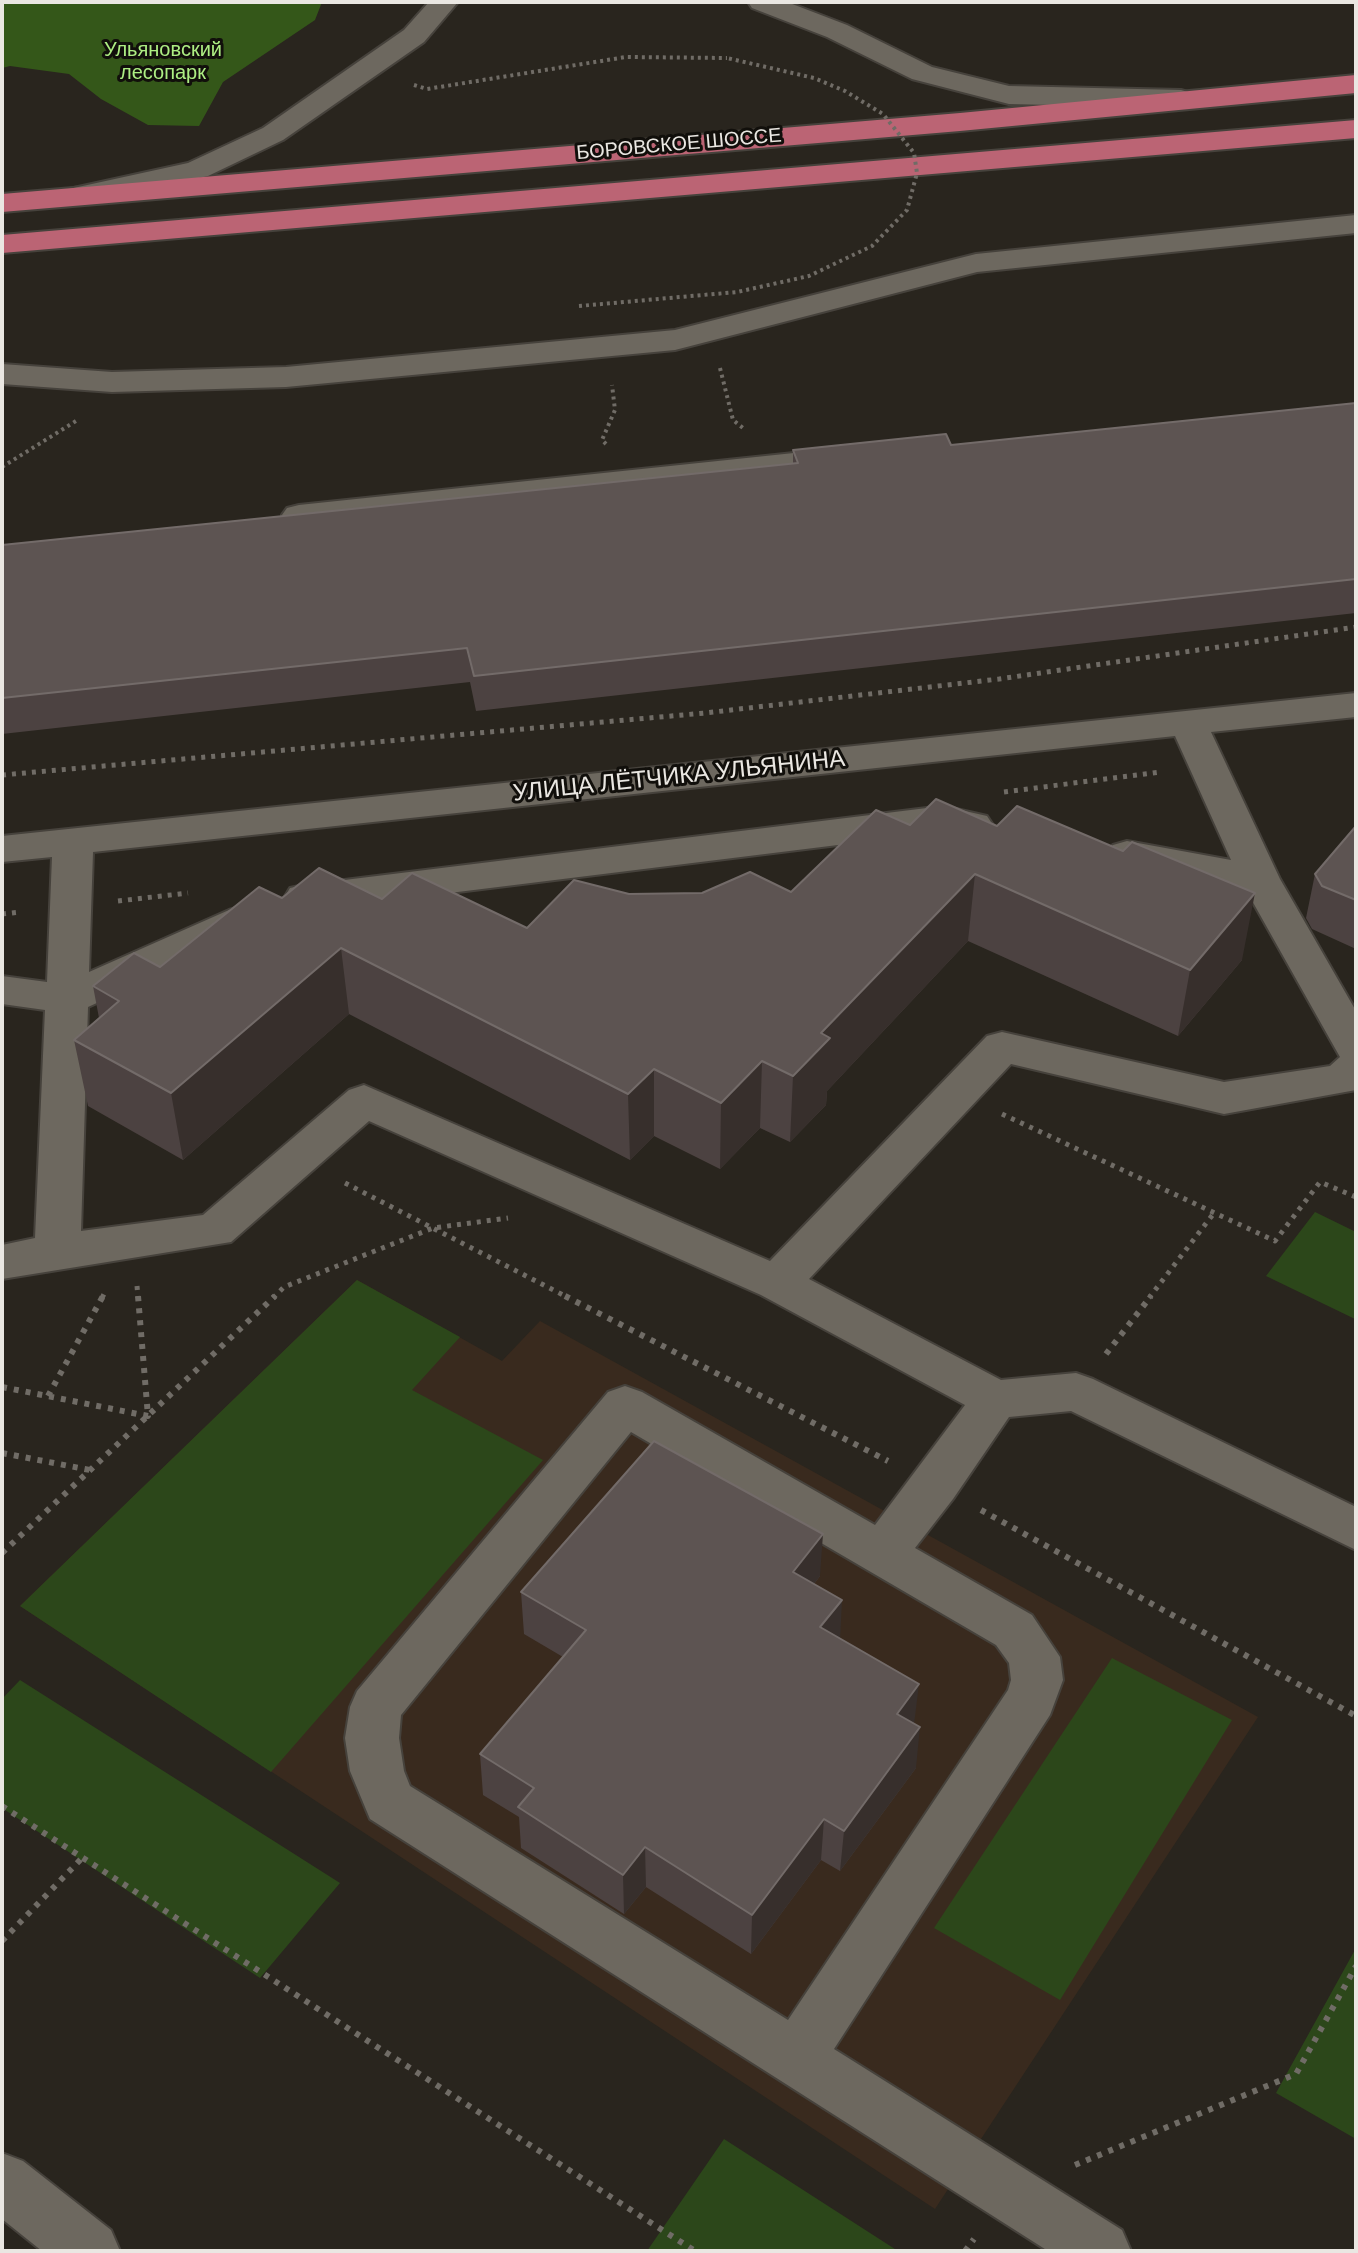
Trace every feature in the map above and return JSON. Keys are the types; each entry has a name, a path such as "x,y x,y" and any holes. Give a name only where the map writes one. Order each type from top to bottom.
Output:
{"main road":[{"name":"БОРОВСКОЕ ШОССЕ","path":"2,203 1356,84"},
{"name":"БОРОВСКОЕ ШОССЕ","path":"2,244 1356,129"}],"street":[{"path":"65,198 197,170 273,134 414,36 444,2"},
{"path":"762,2 837,31 922,73 1009,95 1200,100"},
{"path":"2,374 112,382 286,377 675,340 976,263 1356,224"},
{"path":"270,518 882,453"},
{"name":"УЛИЦА ЛЁТЧИКА УЛЬЯНИНА","path":"2,849 1356,705"},
{"path":"1188,724 1260,879 1356,1048"},
{"path":"2,990 67,999 287,900 943,819 1003,830"},
{"path":"57,1251 73,841"},
{"path":"1094,847 1260,879"},
{"path":"777,1283 1002,1047 1224,1098 1342,1079 1356,1067"},
{"path":"2,1262 57,1251 215,1230 364,1101 777,1283 995,1399 1076,1392 1356,1530"},
{"path":"884,1555 904,1522 936,1485 995,1399"},
{"path":"796,2057 1031,1699 1037,1680 1034,1657 1014,1630 625,1405 376,1707 372,1738 377,1771 389,1802 796,2057 1011,2191 1101,2251"},
{"path":"2,2182 90,2251"}],"path":[{"path":"403,82 427,89 626,57 727,58 814,78 845,91 883,114 914,153 917,173 907,210 872,246 827,269 795,280 737,292 579,306"},
{"path":"698,334 719,365 733,420 788,463"},
{"path":"601,347 612,371 615,410 602,440 620,458 679,475"},
{"path":"2,775 705,713 999,679 1356,627"},
{"path":"958,1093 1275,1241 1320,1182 1356,1197"},
{"path":"297,1159 936,1485 1356,1716"},
{"path":"2,1553 284,1287 433,1228 600,1205"},
{"path":"1076,1392 1214,1213"},
{"path":"133,1241 148,1416"},
{"path":"48,1396 133,1241"},
{"path":"2,1387 148,1416"},
{"path":"2,1453 90,1470"},
{"path":"2,1806 695,2251"},
{"path":"2,1941 83,1857"},
{"path":"1011,2191 1296,2074 1356,1966"}],"shaded area":[{"path":"357,1280 502,1361 540,1321 1258,1717 935,2209 20,1606"}],"green space":[{"name":"Ульяновский лесопарк","path":"2,2 322,2 315,20 223,82 199,126 148,125 101,99 69,74 10,66 2,68"},
{"path":"1315,1212 1356,1232 1355,1319 1266,1276"},
{"path":"357,1280 460,1337 412,1390 543,1460 271,1772 20,1606"},
{"path":"1112,1658 1232,1720 1060,2000 934,1928"},
{"path":"20,1680 340,1883 260,1978 2,1808 2,1699"},
{"path":"1356,1948 1356,2139 1276,2093"},
{"path":"724,2139 898,2251 647,2251"}],"building":[{"path":"1356,403 1356,579 474,676 467,648 2,698 2,545 798,463 793,450 946,434 951,445"},
{"path":"936,799 997,826 1017,806 1123,851 1132,842 1255,893 1190,970 975,874 821,1033 830,1038 793,1076 762,1061 721,1103 654,1069 628,1094 341,948 171,1093 74,1040 119,1001 93,986 134,953 160,967 259,887 282,898 319,868 382,899 412,873 527,928 574,880 629,894 702,893 750,872 791,892 876,810 910,825"},
{"path":"1356,826 1356,900 1322,886 1315,874"},
{"path":"654,1441 823,1534 793,1572 842,1600 820,1627 919,1684 897,1714 920,1727 844,1831 824,1819 752,1915 645,1847 623,1875 518,1807 534,1788 480,1754 586,1630 521,1592"}]}
